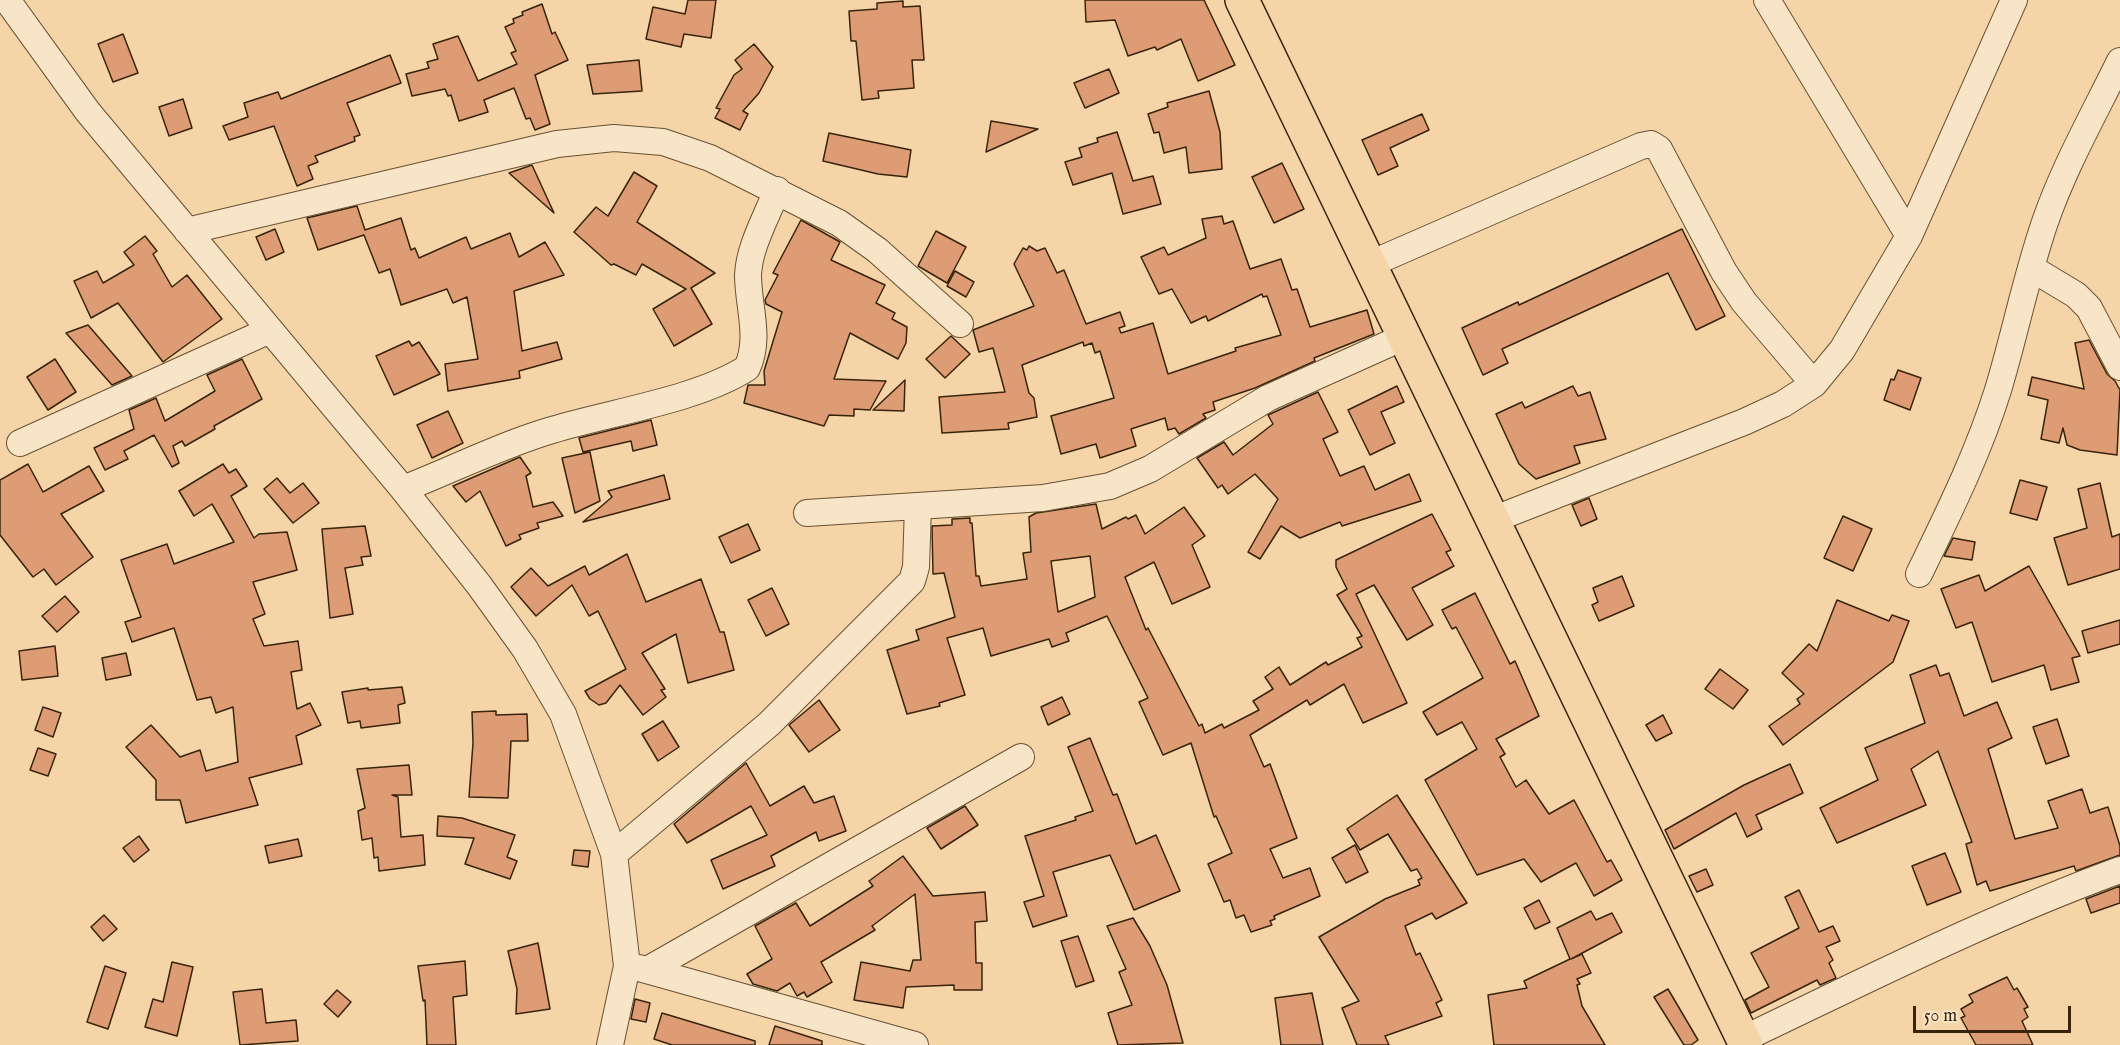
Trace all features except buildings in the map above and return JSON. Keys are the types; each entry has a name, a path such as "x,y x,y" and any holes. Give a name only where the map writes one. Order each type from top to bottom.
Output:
{"main road":[{"path":"1242,0 1368,266 1744,1042"}],"street":[{"path":"7,0 88,112 403,489 525,649 563,714 614,854 638,967 610,1045"},
{"path":"1767,0 1909,236"},
{"path":"1492,520 1744,422 1784,404 1814,384 1842,350 1909,236 2014,0"},
{"path":"1918,574 1962,484 1981,438 1998,390 2031,268 2057,190 2120,61"},
{"path":"187,231 557,144 614,138 663,142 710,158 839,223 876,250 960,324"},
{"path":"1368,266 1651,144 1659,149 1724,272 1739,294 1814,384"},
{"path":"403,489 550,430 661,401 732,378 747,368 754,342 748,275 750,261 777,190"},
{"path":"2031,268 2076,295 2089,308 2120,367"},
{"path":"20,443 270,330"},
{"path":"807,513 1043,498 1110,486 1128,480 1268,398 1404,337"},
{"path":"614,854 769,724 912,581 916,567 918,506"},
{"path":"638,967 1021,757"},
{"path":"1744,1042 2053,896 2120,870"},
{"path":"638,967 915,1045"}]}
